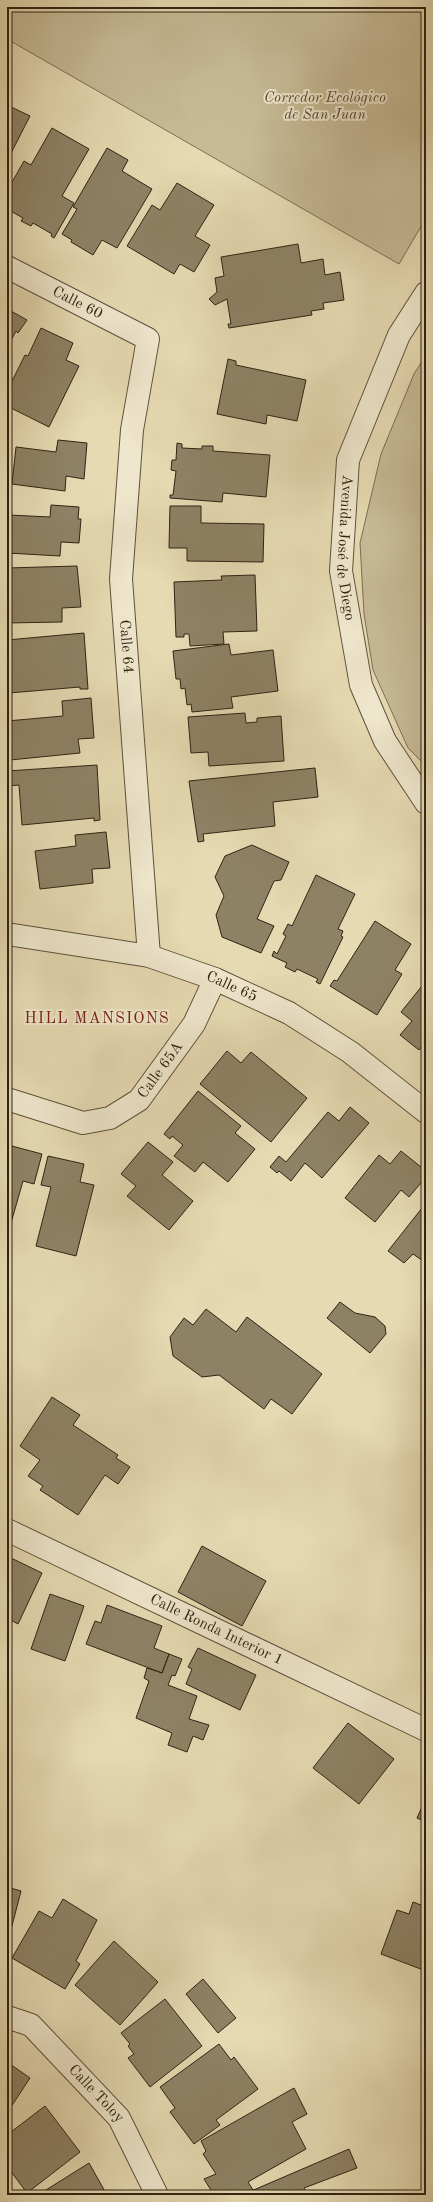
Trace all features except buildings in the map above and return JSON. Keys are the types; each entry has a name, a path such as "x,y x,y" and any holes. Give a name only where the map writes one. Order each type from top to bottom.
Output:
{"street":[{"name":"Calle 60","path":"7,267 148,339"},
{"name":"Avenida José de Diego","path":"426,293 399,335 348,460 342,571 361,685 385,741 426,803"},
{"name":"Calle 64","path":"148,339 132,430 121,579 148,956"},
{"name":"Calle 65","path":"7,934 148,956 215,979 289,1013 343,1047 426,1112"},
{"name":"Calle 65A","path":"7,1099 83,1123 110,1118 139,1100 194,1024 215,979"},
{"name":"Calle Ronda Interior 1","path":"7,1530 426,1730"},
{"name":"Calle Toloy","path":"7,2017 31,2025 119,2118 157,2195"}],"green space":[{"name":"Corredor Ecológico de San Juan","path":"7,7 426,7 426,218 399,264 7,39"},
{"path":"426,355 426,766 408,748 373,670 364,614 360,543 381,454 414,374"}],"district":[{"name":"HILL MANSIONS","path":"97,1019"}]}
